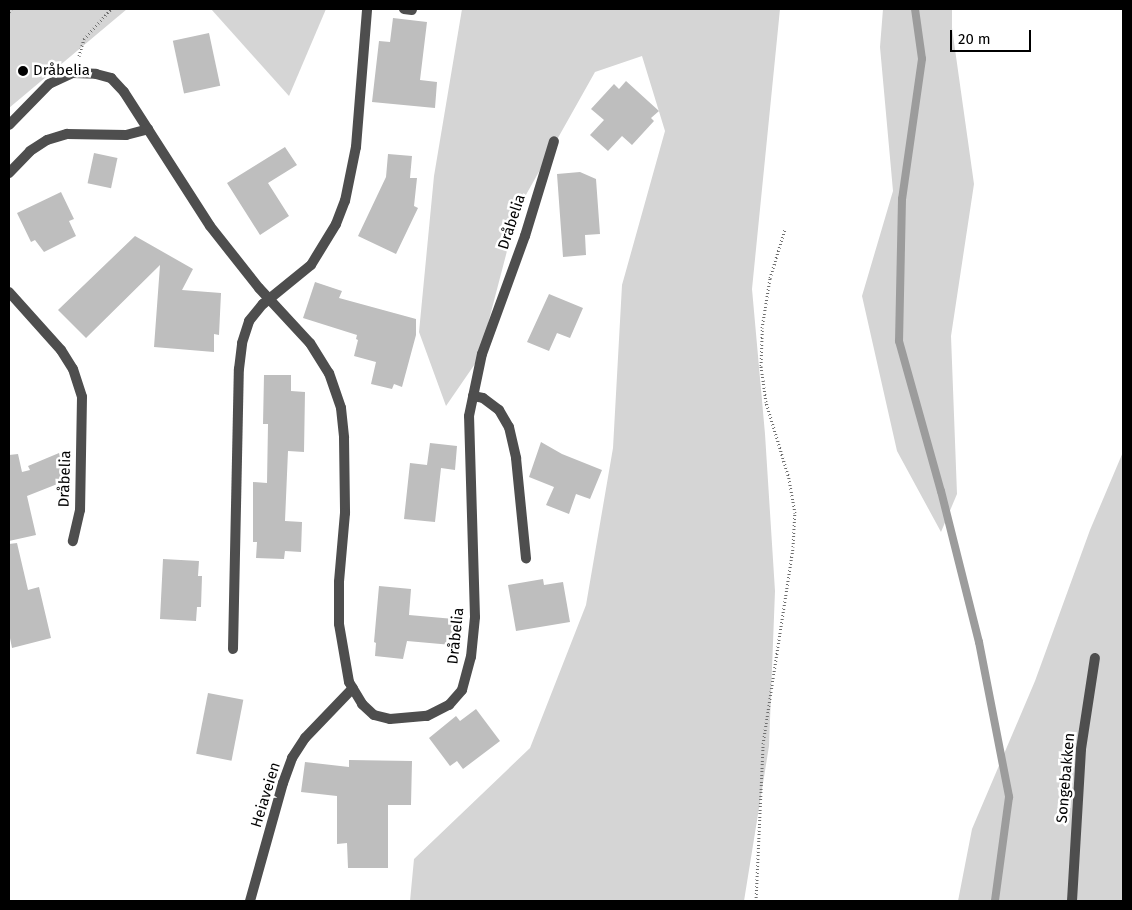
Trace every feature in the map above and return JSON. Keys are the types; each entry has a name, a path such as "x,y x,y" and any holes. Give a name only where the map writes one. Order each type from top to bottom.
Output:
{"street":[{"path":"233,650 239,369 242,343 249,321 271,298 311,265 336,224 345,201 356,147 367,9"},
{"path":"9,125 49,84 73,73"},
{"name":"Dråbelia","path":"73,73 96,74 111,78 124,92 210,226 259,288 271,298 310,343 324,366 341,408 344,438 345,513 339,582 340,624 348,682 362,704 374,715 390,719 427,716 449,705 462,690 471,657 475,616 469,416 472,396 482,354 525,236 554,141"},
{"path":"9,173 30,151 47,140 67,134 126,135 148,129"},
{"name":"Dråbelia","path":"9,292 61,350 73,369 82,397 80,510 73,541"},
{"path":"472,396 483,398 499,410 509,427 516,458 526,559"},
{"name":"Songebakken","path":"1072,901 1081,749 1095,658"},
{"name":"Heiaveien","path":"250,901 283,783 292,758 305,738 353,688"}],"path":[{"path":"73,73 84,39 111,9"},
{"path":"756,901 763,744 793,547 795,513 788,475 766,402 760,366 762,328 770,278 785,229"}],"shaded area":[{"path":"9,9 127,9 9,108"},
{"path":"211,9 326,9 289,96"},
{"path":"462,9 780,9 752,289 765,434 775,591 769,746 744,901 410,901 414,859 530,748 586,605 613,448 622,285 665,131 642,56 595,72 518,209 479,358 446,406 419,332 434,176"},
{"path":"883,9 952,9 952,28 974,184 951,336 957,494 941,532 897,451 862,296 893,191 880,47"},
{"path":"1123,452 1123,901 958,901 972,829 1035,681 1090,530"}],"building":[{"path":"393,18 427,22 420,80 437,82 435,108 372,102 379,41 390,42"},
{"path":"209,33 220,86 184,94 173,41"},
{"path":"626,81 659,111 651,118 654,121 632,145 622,136 608,151 590,135 604,120 591,109 614,84 619,89"},
{"path":"285,147 297,165 268,183 289,216 260,235 227,183"},
{"path":"94,153 117,158 111,188 88,183"},
{"path":"388,154 412,156 410,178 417,178 414,206 418,208 396,254 358,236 386,177"},
{"path":"580,172 596,179 600,234 585,235 586,255 563,257 557,174"},
{"path":"61,192 74,219 69,221 76,236 44,252 35,240 31,242 17,213"},
{"path":"135,236 193,269 182,290 221,293 219,335 214,334 214,352 154,347 160,265 86,338 58,310"},
{"path":"315,282 342,291 339,298 416,319 416,335 402,387 394,384 392,389 371,384 376,362 354,356 358,340 356,339 357,335 303,318"},
{"path":"549,294 583,308 570,338 557,333 549,351 527,342"},
{"path":"264,375 291,375 291,391 305,392 304,452 288,451 285,521 302,522 301,552 285,551 284,559 256,558 257,542 253,542 253,482 267,483 268,424 263,424"},
{"path":"541,442 562,454 602,470 590,499 576,494 569,514 546,505 554,487 529,477"},
{"path":"430,443 457,446 455,470 441,468 435,522 404,519 410,463 427,465"},
{"path":"59,453 70,479 27,496 36,535 9,541 9,455 18,454 22,472 30,470 28,466"},
{"path":"17,543 28,590 39,587 51,638 12,648 9,633 9,544"},
{"path":"163,559 199,561 198,576 202,576 201,607 197,607 196,621 160,619"},
{"path":"543,579 544,585 563,582 570,622 516,631 508,585"},
{"path":"379,586 411,589 409,615 454,619 452,645 407,641 403,659 375,656 376,643 374,642"},
{"path":"208,693 243,700 232,761 196,754"},
{"path":"476,709 500,741 463,769 457,761 450,766 429,738 456,716 460,721"},
{"path":"349,760 412,761 411,805 388,805 388,868 348,868 347,843 337,844 337,796 301,792 305,762 349,767"}],"waterway":[{"path":"915,9 922,59 902,199 899,341 941,491 979,642 1009,797 995,901"}],"place":[{"name":"Dråbelia","path":"23,71"}]}
